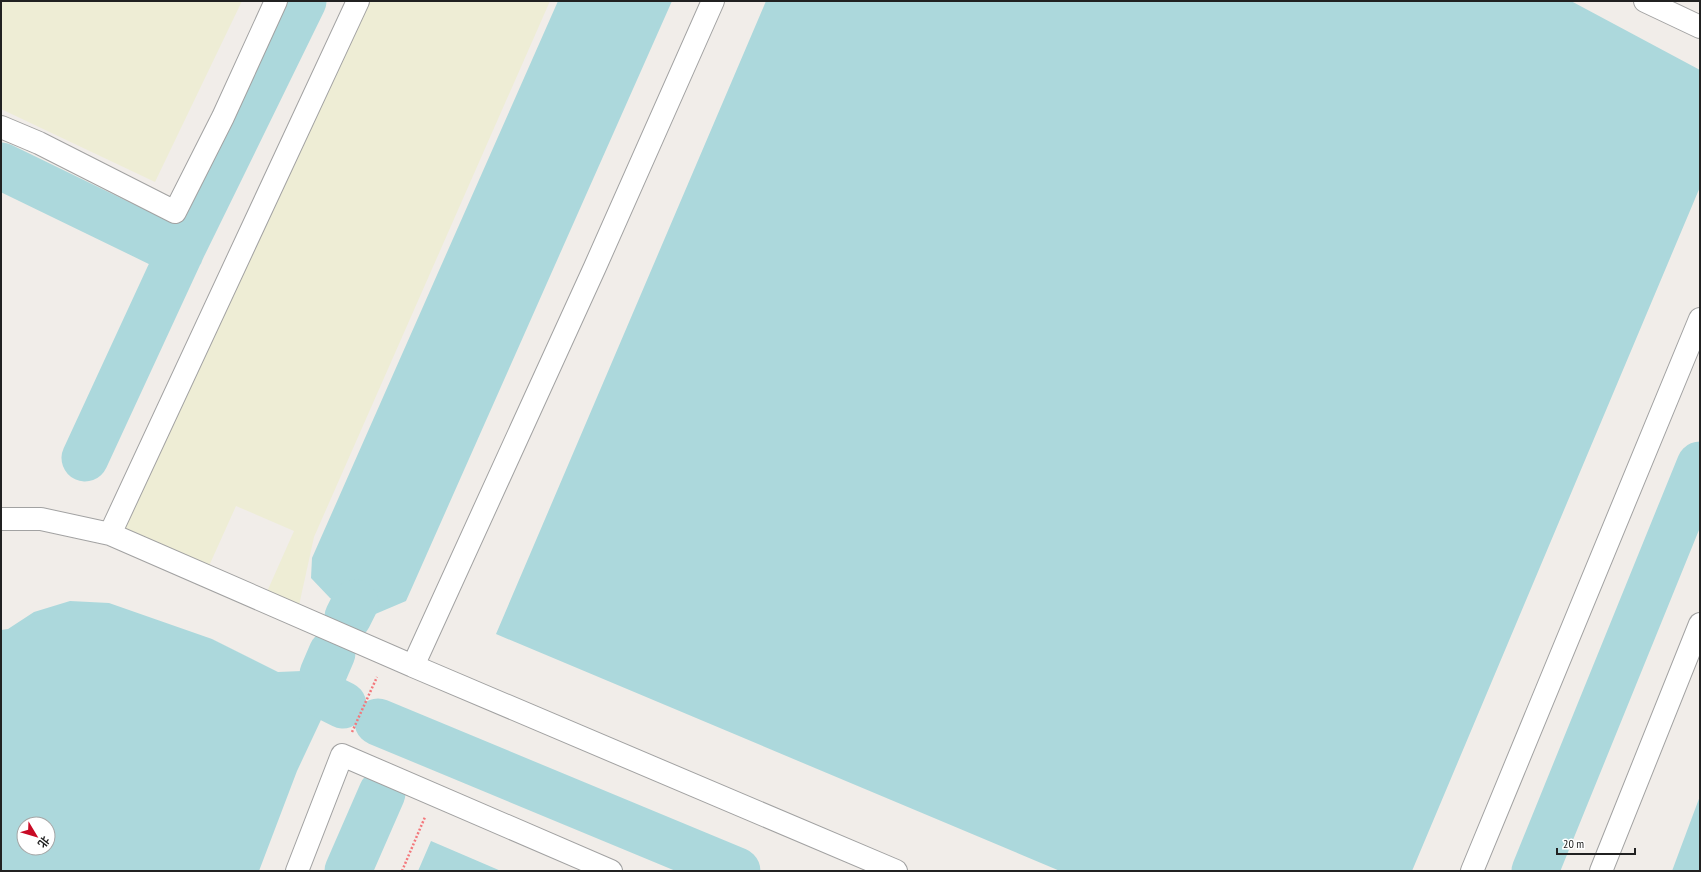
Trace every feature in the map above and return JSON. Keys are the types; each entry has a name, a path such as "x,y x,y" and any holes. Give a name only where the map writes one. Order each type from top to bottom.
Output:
{"street":[{"path":"1,127 39,143 175,212 223,117 276,1"},
{"path":"110,534 358,1"},
{"path":"413,666 595,267 712,1"},
{"path":"1645,1 1700,27"},
{"path":"1472,871 1700,319"},
{"path":"1,519 41,519 110,534 386,655 896,871"},
{"path":"1601,871 1700,624"},
{"path":"297,871 342,755 611,871"}],"path":[{"path":"342,755 386,655"},
{"path":"402,871 435,795"}],"green space":[{"path":"1,1 242,1 155,182 1,109"},
{"path":"370,1 550,1 314,537 298,610 266,594 294,531 236,506 209,566 119,528"}],"water":[{"path":"558,1 672,1 406,601 373,615 350,611 330,598 311,578 312,558"},
{"path":"766,1 1571,1 1700,70 1700,187 1412,871 1060,871 496,634"},
{"path":"70,601 109,603 212,639 278,672 302,671 317,666 342,675 297,771 259,871 1,871 1,630 8,629 34,612"},
{"path":"1700,796 1700,871 1672,871"},
{"path":"431,841 501,871 418,871"}],"waterway":[{"path":"85,458 183,246 303,1"},
{"path":"1,166 180,253"},
{"path":"1535,871 1700,465"},
{"path":"348,617 355,603"},
{"path":"323,674 332,653"},
{"path":"323,695 343,705"},
{"path":"378,722 737,871"},
{"path":"348,871 382,793"}]}
